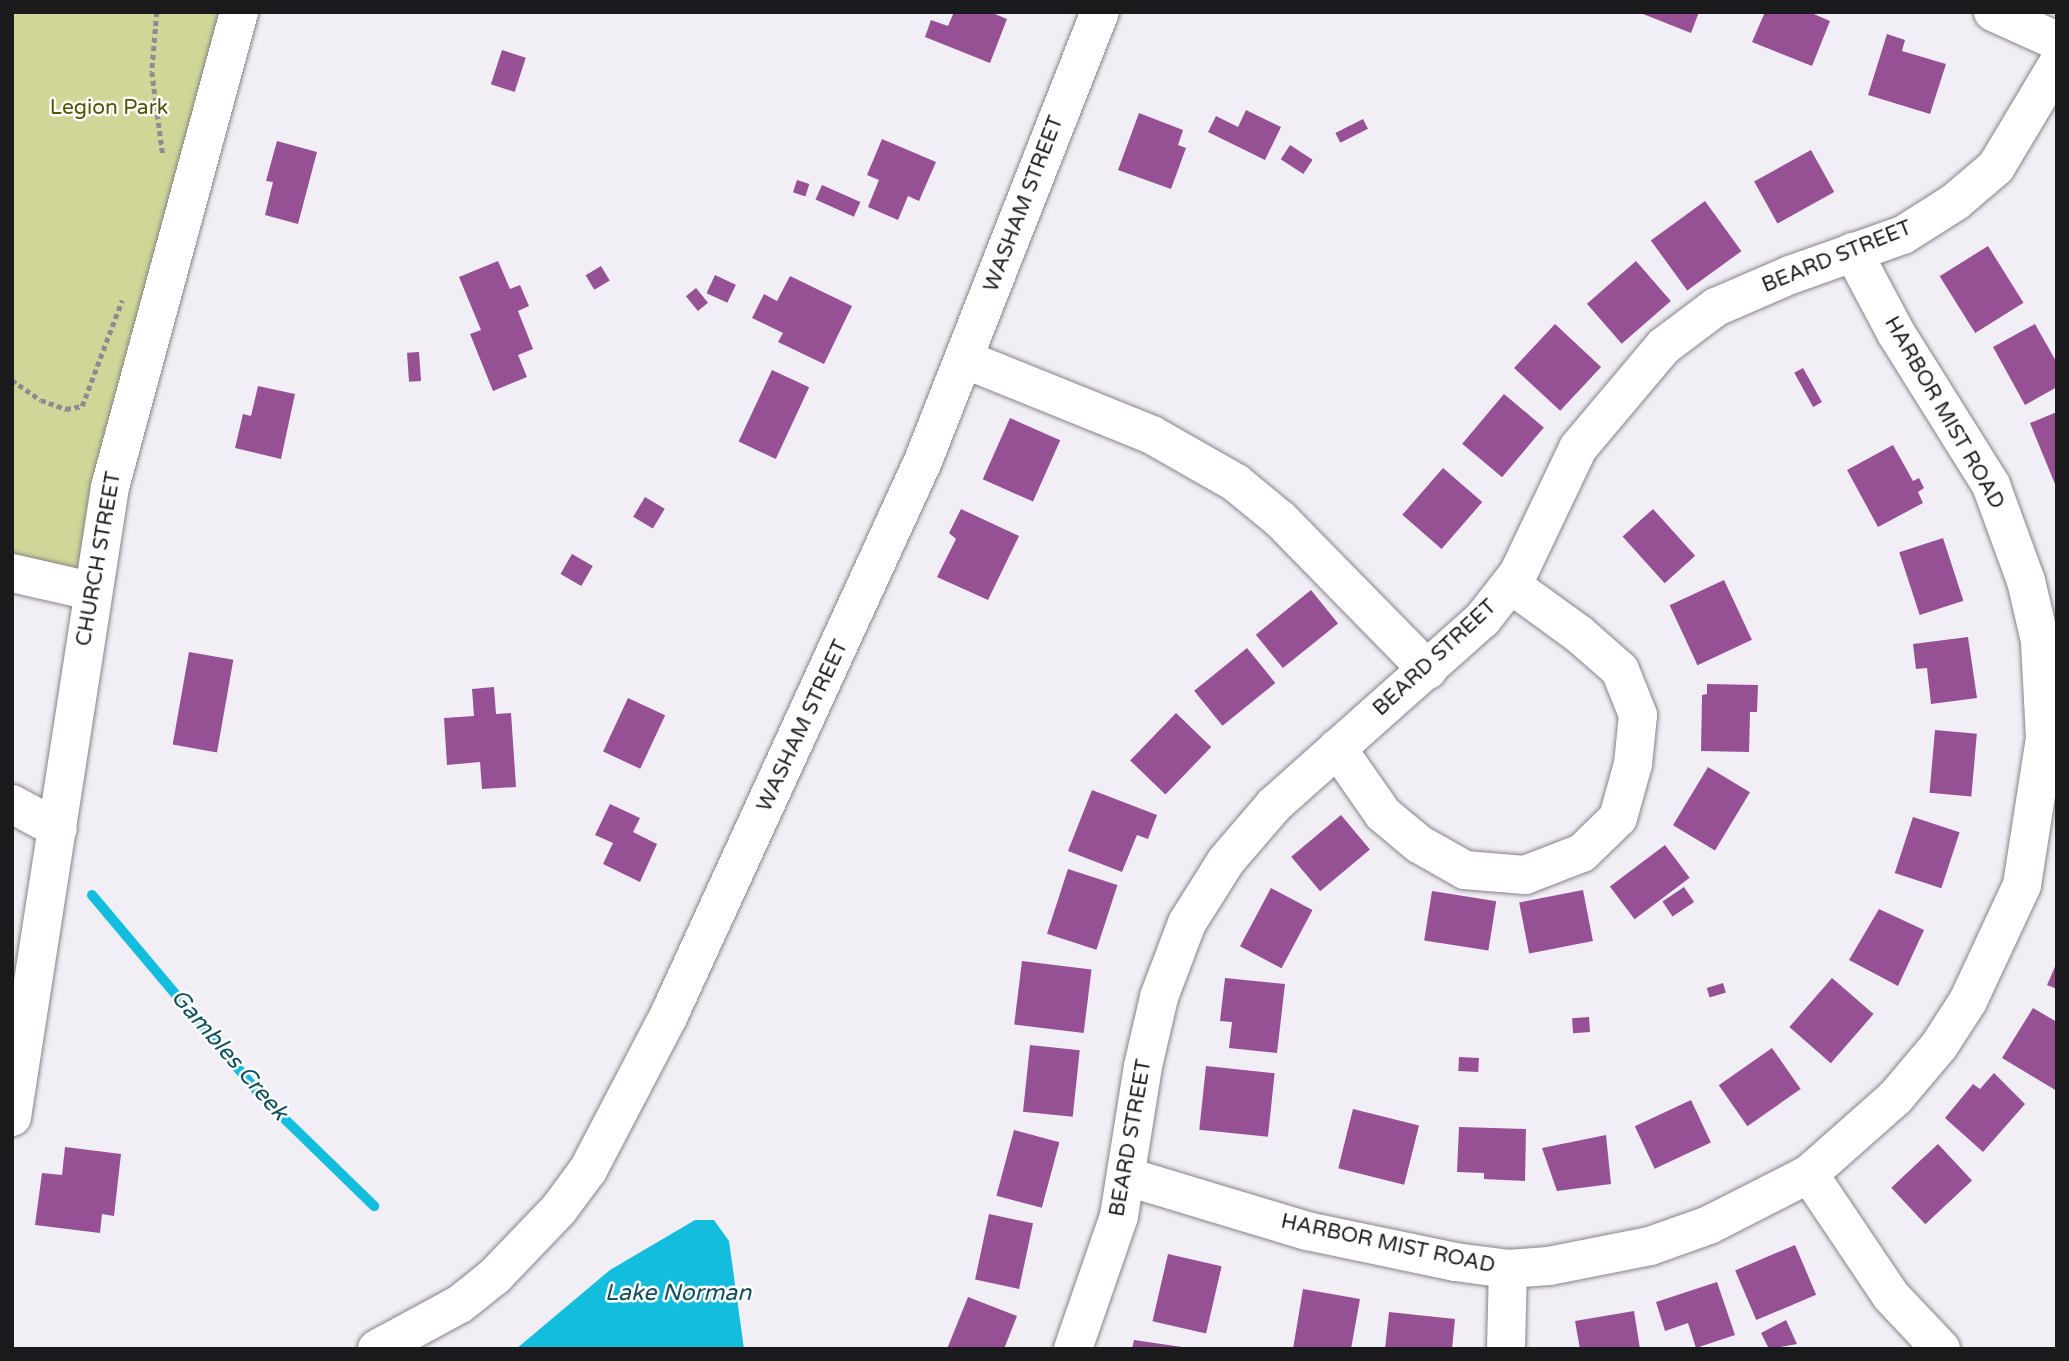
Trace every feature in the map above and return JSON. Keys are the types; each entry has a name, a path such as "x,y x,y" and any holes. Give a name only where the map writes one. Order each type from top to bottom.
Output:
{"street":[{"name":"CHURCH STREET","path":"12,1117 58,829 91,591 138,376 239,12"},
{"name":"WASHAM STREET","path":"377,1349 460,1304 495,1276 544,1227 588,1170 669,1015 706,926 819,697 964,359 1100,12"},
{"path":"1993,12 2057,41"},
{"name":"BEARD STREET","path":"1073,1349 1128,1177 1145,1055 1159,997 1187,923 1234,851 1274,805 1482,620 1510,584 1578,448 1664,346 1716,307 1903,235 1955,202 1996,167 2057,65"},
{"name":"HARBOR MIST ROAD","path":"1128,1177 1307,1231 1508,1269 1650,1246 1709,1224 1809,1174 1895,1098 1939,1046 1968,1001 2022,885 2045,738 2040,641 2008,525 1979,464 1896,333 1853,253"},
{"path":"964,359 1152,435 1236,483 1280,520 1428,670"},
{"path":"12,573 91,591"},
{"path":"1337,747 1383,814 1419,844 1465,870 1525,875 1582,853 1618,818 1633,764 1637,715 1620,670 1579,634 1510,584"},
{"path":"12,804 58,829"},
{"path":"1809,1174 1891,1296 1941,1349"},
{"path":"1506,1349 1508,1269"}],"path":[{"path":"158,12 152,72 163,158"},
{"path":"12,380 41,400 66,409 82,406 127,289"}],"green space":[{"name":"Legion Park","path":"12,12 234,12 90,590 12,572"}],"water":[{"name":"Lake Norman","path":"695,1220 714,1220 729,1241 744,1349 516,1349 610,1270"}],"building":[{"path":"954,12 990,12 1007,19 990,63 925,37 931,20 948,26"},
{"path":"1638,12 1699,12 1691,33"},
{"path":"1765,12 1809,12 1830,21 1812,66 1752,42"},
{"path":"1887,34 1905,40 1902,51 1946,64 1930,114 1868,95"},
{"path":"502,50 526,58 515,92 491,84"},
{"path":"1246,110 1281,127 1265,160 1208,132 1216,116 1238,127"},
{"path":"1139,113 1183,130 1178,145 1186,148 1171,189 1118,170"},
{"path":"1363,119 1368,129 1340,143 1335,133"},
{"path":"882,139 936,162 919,201 908,196 898,220 868,207 879,180 867,175"},
{"path":"277,141 317,152 298,224 265,215 273,182 266,181"},
{"path":"1290,145 1313,160 1303,174 1281,159"},
{"path":"1811,150 1834,192 1777,223 1754,182"},
{"path":"797,180 809,184 805,196 793,192"},
{"path":"822,185 860,202 854,217 815,200"},
{"path":"1705,201 1741,251 1687,291 1651,240"},
{"path":"1988,246 2024,303 1975,333 1940,276"},
{"path":"498,261 510,289 520,285 529,306 518,311 533,349 518,355 527,377 493,391 470,334 481,330 459,277"},
{"path":"1636,261 1671,301 1622,344 1587,304"},
{"path":"601,266 610,281 594,290 586,275"},
{"path":"715,275 736,285 727,303 707,293"},
{"path":"790,276 852,306 824,364 778,342 783,333 752,318 764,294 777,301"},
{"path":"696,288 708,303 698,311 686,296"},
{"path":"1555,324 1601,367 1560,411 1514,368"},
{"path":"2035,324 2057,363 2057,387 2025,405 1993,347"},
{"path":"419,352 421,381 409,382 407,353"},
{"path":"1803,368 1822,402 1813,407 1794,373"},
{"path":"772,370 809,387 776,459 739,442"},
{"path":"258,386 295,394 281,459 235,448 243,414 251,416"},
{"path":"1504,394 1544,427 1502,477 1462,444"},
{"path":"2057,412 2057,489 2030,423"},
{"path":"1010,418 1060,440 1033,502 983,479"},
{"path":"1893,445 1913,481 1919,478 1924,488 1918,492 1923,503 1878,527 1847,470"},
{"path":"1443,468 1482,502 1442,549 1402,515"},
{"path":"645,497 665,509 653,529 633,517"},
{"path":"961,509 1019,536 988,600 937,577 956,539 949,533"},
{"path":"1653,509 1695,556 1665,583 1623,536"},
{"path":"1943,538 1963,601 1920,615 1899,552"},
{"path":"572,554 593,566 581,586 560,574"},
{"path":"1724,580 1752,640 1698,665 1670,605"},
{"path":"1311,590 1338,623 1283,668 1256,635"},
{"path":"1968,637 1977,698 1931,704 1927,668 1916,669 1913,644"},
{"path":"1247,648 1275,683 1222,726 1194,691"},
{"path":"189,652 233,660 217,752 173,745"},
{"path":"1707,684 1758,685 1757,712 1750,712 1749,752 1701,751 1702,695 1707,694"},
{"path":"494,687 496,714 511,713 516,787 482,789 480,762 447,765 444,718 474,716 472,689"},
{"path":"628,698 665,715 640,769 603,751"},
{"path":"1176,713 1211,747 1165,795 1130,760"},
{"path":"1935,730 1977,734 1971,796 1930,793"},
{"path":"1708,767 1750,792 1715,851 1673,825"},
{"path":"1092,790 1157,815 1148,839 1137,835 1122,872 1068,851"},
{"path":"610,804 640,818 633,832 657,844 640,882 603,864 613,843 595,835"},
{"path":"1341,815 1370,849 1320,891 1291,857"},
{"path":"1913,817 1960,832 1941,888 1895,873"},
{"path":"1665,845 1690,878 1635,919 1610,887"},
{"path":"1068,869 1117,885 1096,950 1047,934"},
{"path":"1684,887 1694,902 1673,916 1662,902"},
{"path":"1271,888 1312,910 1282,968 1240,946"},
{"path":"1583,890 1593,941 1529,953 1519,902"},
{"path":"1432,891 1496,901 1488,951 1424,940"},
{"path":"1879,909 1924,930 1898,986 1849,960"},
{"path":"1022,961 1091,970 1084,1033 1014,1025"},
{"path":"2057,962 2057,989 2047,985"},
{"path":"1225,978 1285,984 1277,1053 1229,1048 1232,1022 1220,1021"},
{"path":"1832,978 1874,1014 1831,1063 1789,1027"},
{"path":"1723,983 1726,993 1710,998 1707,988"},
{"path":"2033,1008 2057,1022 2057,1091 2002,1058"},
{"path":"1589,1017 1590,1032 1573,1033 1572,1018"},
{"path":"1030,1045 1080,1050 1073,1117 1023,1112"},
{"path":"1772,1048 1801,1089 1747,1126 1719,1085"},
{"path":"1459,1057 1479,1058 1478,1072 1458,1071"},
{"path":"1206,1066 1275,1073 1268,1137 1199,1130"},
{"path":"1994,1073 2025,1104 1983,1152 1945,1118 1973,1084 1980,1089"},
{"path":"1691,1100 1711,1143 1655,1169 1635,1126"},
{"path":"1353,1109 1419,1125 1404,1185 1338,1168"},
{"path":"1459,1127 1526,1129 1525,1181 1484,1179 1484,1173 1457,1172"},
{"path":"1014,1130 1059,1142 1042,1208 996,1196"},
{"path":"1606,1135 1611,1184 1557,1191 1542,1148"},
{"path":"1938,1144 1972,1181 1925,1224 1891,1188"},
{"path":"65,1147 121,1154 114,1216 102,1214 100,1233 35,1225 42,1173 62,1175"},
{"path":"989,1214 1033,1223 1019,1289 975,1280"},
{"path":"1795,1245 1816,1295 1756,1320 1735,1270"},
{"path":"1168,1254 1222,1266 1206,1334 1152,1321"},
{"path":"1717,1282 1735,1335 1696,1348 1688,1323 1665,1331 1656,1302"},
{"path":"1303,1289 1360,1299 1351,1349 1293,1349"},
{"path":"968,1297 1017,1316 1004,1349 947,1349"},
{"path":"1634,1311 1640,1349 1580,1349 1575,1321"},
{"path":"1389,1312 1455,1319 1452,1349 1385,1349"},
{"path":"1786,1320 1797,1344 1769,1349 1761,1333"},
{"path":"1134,1340 1182,1347 1182,1349 1132,1349"}],"waterway":[{"name":"Gambles Creek","path":"92,895 261,1096 374,1206"}]}
